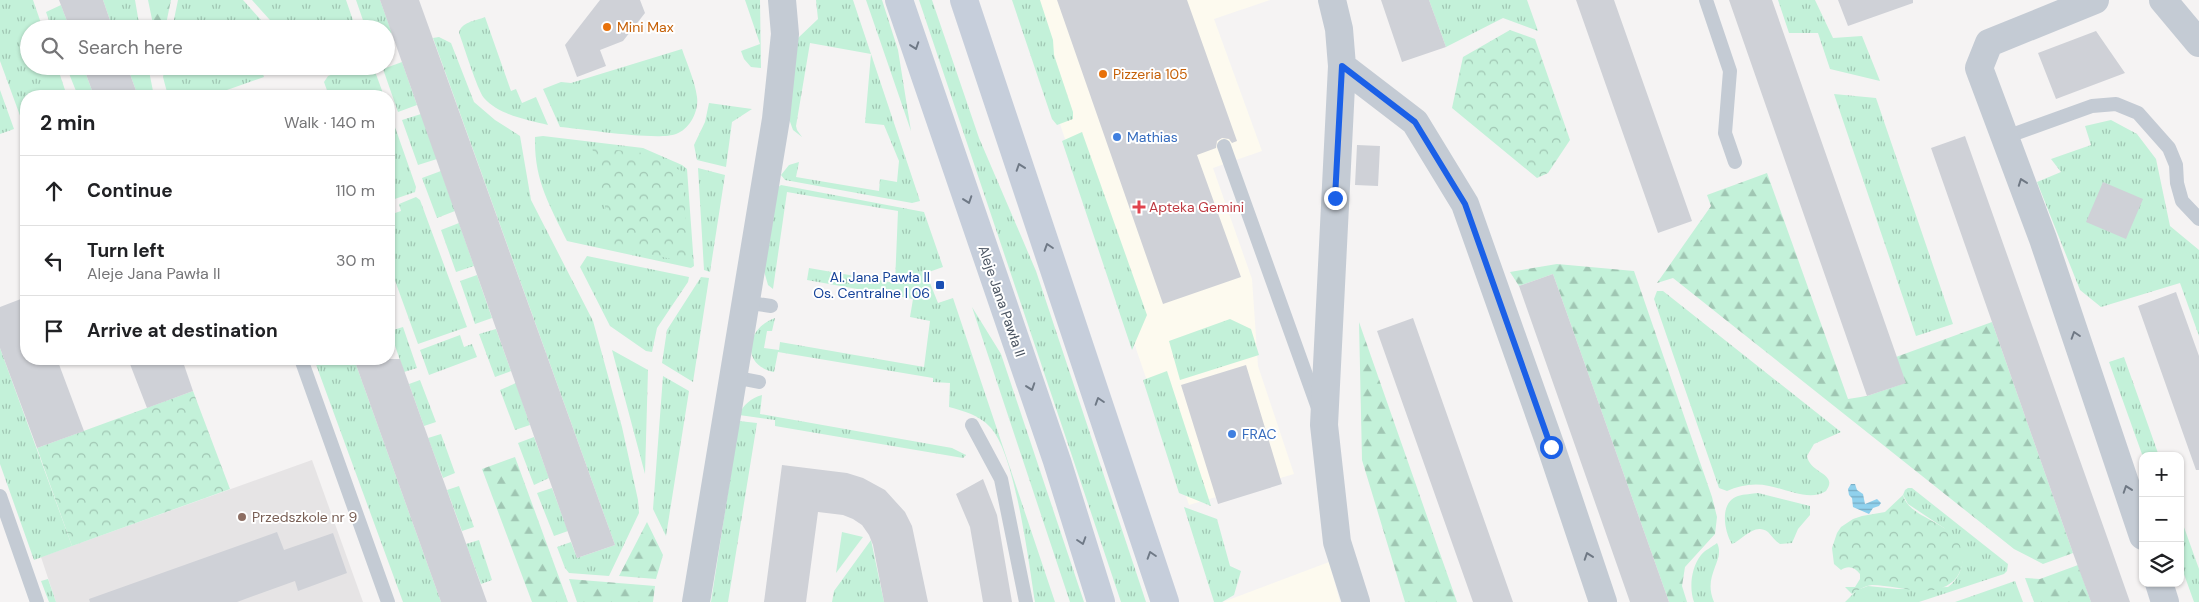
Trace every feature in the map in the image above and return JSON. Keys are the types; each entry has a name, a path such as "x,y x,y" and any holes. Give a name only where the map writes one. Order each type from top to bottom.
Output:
{"main road":[{"name":"Aleje Jana Pawła II","path":"899,0 1102,602"},
{"path":"964,0 1165,602"}],"street":[{"path":"696,602 746,380 758,304 785,34 782,0"},
{"path":"1332,0 1339,29 1342,66 1324,425 1337,542 1356,602"},
{"path":"2163,0 2199,43"},
{"path":"2081,2 1989,43 1979,68 2043,239 2139,524"},
{"path":"1342,66 1415,122 1465,204 1551,447 1603,602"},
{"path":"2160,587 2165,602"}],"lane":[{"path":"1706,0 1730,71 1726,133 1735,162"},
{"path":"2006,137 2092,106 2116,104 2138,113 2169,148 2176,164 2177,183 2182,201 2199,220"},
{"path":"1224,146 1324,425"},
{"path":"303,365 388,602"},
{"path":"972,425 1001,479 1026,602"},
{"path":"0,496 37,602"}],"shaded area":[{"path":"1018,0 1270,0 1214,19 1262,151 1213,168 1252,279 1258,366 1294,474 1189,505"},
{"name":"Przedszkole nr 9","path":"312,460 363,602 56,602 41,557"},
{"path":"1329,562 1340,602 1223,602"}],"green space":[{"path":"0,0 33,0 40,20 20,20 20,75 60,75 65,90 20,90 20,116 0,61"},
{"path":"103,0 135,0 138,20 110,20"},
{"path":"148,0 171,0 167,20 152,20"},
{"path":"178,0 243,0 261,20 174,20"},
{"path":"252,0 346,0 353,20 270,20"},
{"path":"356,0 380,0 387,20 363,20"},
{"path":"745,0 760,0 761,68 751,67 744,59 741,51 760,44"},
{"path":"816,0 853,0 871,54 810,43 796,126 802,137 793,130 789,119 798,38 818,19"},
{"path":"866,0 882,0 898,50 911,131"},
{"path":"919,0 932,0 979,138 1036,271 1146,602 1121,602"},
{"path":"1012,0 1040,0 1053,40 1054,55 1073,112 1073,119 1057,125 1052,119"},
{"path":"1429,0 1527,0 1538,31 1503,18 1446,47"},
{"path":"1778,0 1815,0 1833,38 1862,36 1880,81 1830,69 1818,33 1789,33"},
{"path":"61,5 67,20 49,20 46,12"},
{"path":"485,17 511,91 516,89 522,103 536,97 548,125 505,113 490,104 481,93 459,33 465,24"},
{"path":"1510,30 1535,39 1570,140 1548,173 1537,178 1452,108 1463,57"},
{"path":"439,37 451,43 474,102 495,120 520,136 531,200 593,321 622,427 638,500 639,513 609,576 569,573 565,568 557,547 571,542 577,558 615,545 433,38"},
{"path":"682,49 695,85 697,108 689,124 681,132 667,136 654,136 560,127 543,89 561,82 571,83"},
{"path":"871,54 920,201 912,203 785,180 781,175 789,165 799,162 796,177 879,191 880,179 897,182 899,161 884,125 865,123"},
{"path":"402,62 417,105 398,112 395,103 395,90 390,90 385,75 395,75 395,65"},
{"path":"70,75 86,75 92,90 76,90"},
{"path":"130,75 150,75 153,90 136,90"},
{"path":"163,75 263,75 264,77 227,90 166,90"},
{"path":"376,75 382,90 327,90 324,82 328,76"},
{"path":"0,90 14,129 0,134"},
{"path":"1834,94 1876,98 1953,324 1916,336"},
{"path":"709,103 752,109 732,122 726,167 697,160 694,145 705,122"},
{"path":"421,114 437,159 418,165 402,120"},
{"path":"2111,120 2137,134 2156,159 2170,226 2199,250 2199,336 2180,283 2101,307 2080,290 2037,182 2061,172 2051,159 2091,145 2085,126"},
{"path":"395,127 416,187 415,192 395,199"},
{"path":"1082,132 1147,315 1132,350 1062,141"},
{"path":"543,136 643,148 687,169 694,266 691,268 567,241 544,191 537,166 535,137"},
{"path":"592,147 642,153 682,171 689,263 614,246"},
{"path":"698,168 725,175 710,272 704,270"},
{"path":"441,171 455,211 437,218 422,178"},
{"path":"1767,173 1848,399 1867,396 1905,383 1896,357 1992,322 2073,553 2043,564 2014,549 1673,278 1657,283 1711,206 1707,195"},
{"path":"781,185 924,212 943,267 926,273 938,303 953,298 1055,602 1035,602 1014,483 999,440 990,427 981,419 949,407 950,383 933,382 933,378 778,352 774,372 763,368 756,362 751,346 753,338 765,323 775,318 772,331 767,331 764,348 779,350 780,342 924,367 930,321 910,317 913,299 807,280 809,268 895,283 898,211 787,192 773,289 768,285 764,271 777,188"},
{"path":"416,197 420,200 467,327 418,344 395,281 395,213 401,211 399,204"},
{"path":"459,223 474,266 456,272 441,230"},
{"path":"587,256 689,277 688,282 657,328 652,352 646,351 610,326 580,267"},
{"path":"1557,264 1634,271 1712,497 1717,517 1715,534 1685,567 1682,586 1687,602 1669,602 1553,274 1519,286 1510,272"},
{"path":"477,275 492,318 475,324 460,281"},
{"path":"701,277 709,278 693,382 662,363 667,330"},
{"path":"1657,291 1663,291 1841,432 1814,444 1807,456 1813,467 1829,480 1826,491 1820,494 1806,495 1764,485 1742,486 1727,491 1719,488 1654,299"},
{"path":"972,307 1001,354 1084,602 1070,602"},
{"path":"1230,319 1251,329 1259,355 1180,380 1169,341"},
{"path":"1359,322 1457,602 1405,602 1362,460"},
{"path":"403,327 417,368 404,372 395,346 395,329"},
{"path":"496,329 511,371 495,377 479,334"},
{"path":"460,335 464,347 472,344 477,357 429,375 420,350"},
{"path":"0,348 72,546 34,560 0,464"},
{"path":"612,350 648,370 645,474"},
{"path":"2124,357 2158,452 2141,452 2109,362"},
{"path":"316,365 356,365 441,602 403,602"},
{"path":"1167,371 1211,506 1179,493 1143,380"},
{"path":"663,376 689,391 666,536 653,509"},
{"path":"420,380 436,422 424,426 409,384"},
{"path":"516,383 530,425 515,430 500,390"},
{"path":"193,391 230,489 72,546 37,448"},
{"path":"762,395 760,414 952,448 966,455 963,458 775,426 775,420 739,415 748,402"},
{"path":"739,421 757,423 728,602 711,602"},
{"path":"441,434 455,473 443,478 428,438"},
{"path":"534,437 549,478 534,485 518,443"},
{"path":"515,457 568,602 532,602 482,469"},
{"path":"459,486 474,527 462,531 447,490"},
{"path":"552,488 568,531 554,536 537,493"},
{"path":"1908,488 1912,488 2008,564 2007,571 2004,574 1919,602 1845,602 1857,590 1868,586 1897,589 1948,587 1957,577 1961,569 1963,556 1944,528 1908,504 1903,495"},
{"path":"1758,493 1810,506 1810,515 1798,529 1792,543 1780,544 1768,532 1758,529 1753,530 1732,544 1725,525 1728,504 1738,496"},
{"path":"1903,495 1907,504 1914,510 1943,527 1959,543 1963,558 1957,577 1949,585 1928,591 1872,585 1852,594 1845,587 1855,587 1860,579 1860,574 1851,568 1841,570 1834,564 1832,548 1837,533 1841,527 1853,519 1885,512"},
{"path":"1184,507 1217,519 1230,566 1241,571 1234,595 1222,602 1214,602"},
{"path":"647,522 663,555 656,579 619,576"},
{"path":"2184,527 2199,569 2199,602 2194,602 2184,574"},
{"path":"842,532 863,537 836,573"},
{"path":"479,540 492,580 481,584 466,544"},
{"path":"871,540 884,602 832,602 834,591"},
{"path":"1717,543 1719,556 1711,584 1714,602 1694,602 1691,584 1695,566 1703,553"},
{"path":"2078,565 2091,602 2034,602 2025,578 2040,579"},
{"path":"48,579 56,602 49,602 41,581"},
{"path":"569,579 655,586 653,602 577,602"},
{"path":"2015,581 2023,602 1955,602"}],"water":[{"path":"1851,484 1855,484 1857,490 1863,494 1865,504 1877,499 1881,503 1879,506 1873,508 1869,514 1853,507 1848,489"}],"building":[{"path":"59,0 103,0 110,20 67,20"},
{"path":"380,0 419,0 615,545 577,558 395,42 395,20 387,20"},
{"name":"Mini Max","path":"600,0 640,0 645,13 623,41 600,50 606,66 577,77 565,45"},
{"path":"1057,0 1187,0 1237,141 1232,143 1229,139 1222,138 1217,141 1216,148 1197,155 1241,277 1163,304"},
{"path":"1381,0 1429,0 1446,47 1402,62"},
{"path":"1576,0 1614,0 1692,221 1658,233"},
{"path":"1729,0 1772,0 1906,383 1867,396"},
{"path":"1838,0 1913,0 1913,3 1848,26"},
{"path":"2096,31 2125,73 2056,99 2038,53"},
{"path":"86,75 130,75 136,90 92,90"},
{"path":"1965,136 2130,602 2091,602 2073,553 1931,148"},
{"path":"1357,145 1380,146 1378,186 1355,185"},
{"path":"2103,182 2143,199 2126,239 2086,222"},
{"path":"1553,274 1669,602 1630,602 1519,286"},
{"path":"2176,292 2199,356 2199,470 2196,470 2138,306"},
{"path":"20,299 20,365 59,365 84,431 37,448 0,348 0,307"},
{"path":"1413,318 1513,602 1473,602 1377,331"},
{"path":"395,359 400,359 487,602 441,602 356,365 395,365"},
{"path":"130,365 184,365 193,391 147,408"},
{"name":"FRAC","path":"1246,365 1282,484 1218,504 1181,385"},
{"path":"782,465 847,473 863,478 885,490 905,512 912,526 928,602 884,602 873,545 862,525 843,515 818,512 806,602 764,602"},
{"path":"983,479 997,515 1012,602 983,602 970,527 956,494"},
{"name":"Przedszkole nr 9","path":"277,532 284,550 333,533 347,573 298,591 295,581 237,602 90,602 89,599"}],"place":[{"name":"Mini Max","path":"607,27"},
{"name":"Pizzeria 105","path":"1103,74"},
{"name":"Mathias","path":"1117,137"},
{"name":"Apteka Gemini","path":"1139,207"},
{"name":"Al. Jana Pawła II Os. Centralne I 06","path":"940,285"},
{"name":"FRAC","path":"1232,434"},
{"name":"Przedszkole nr 9","path":"242,517"}],"route":[{"path":"1335,198 1342,66 1415,122 1465,204 1551,447"}]}
